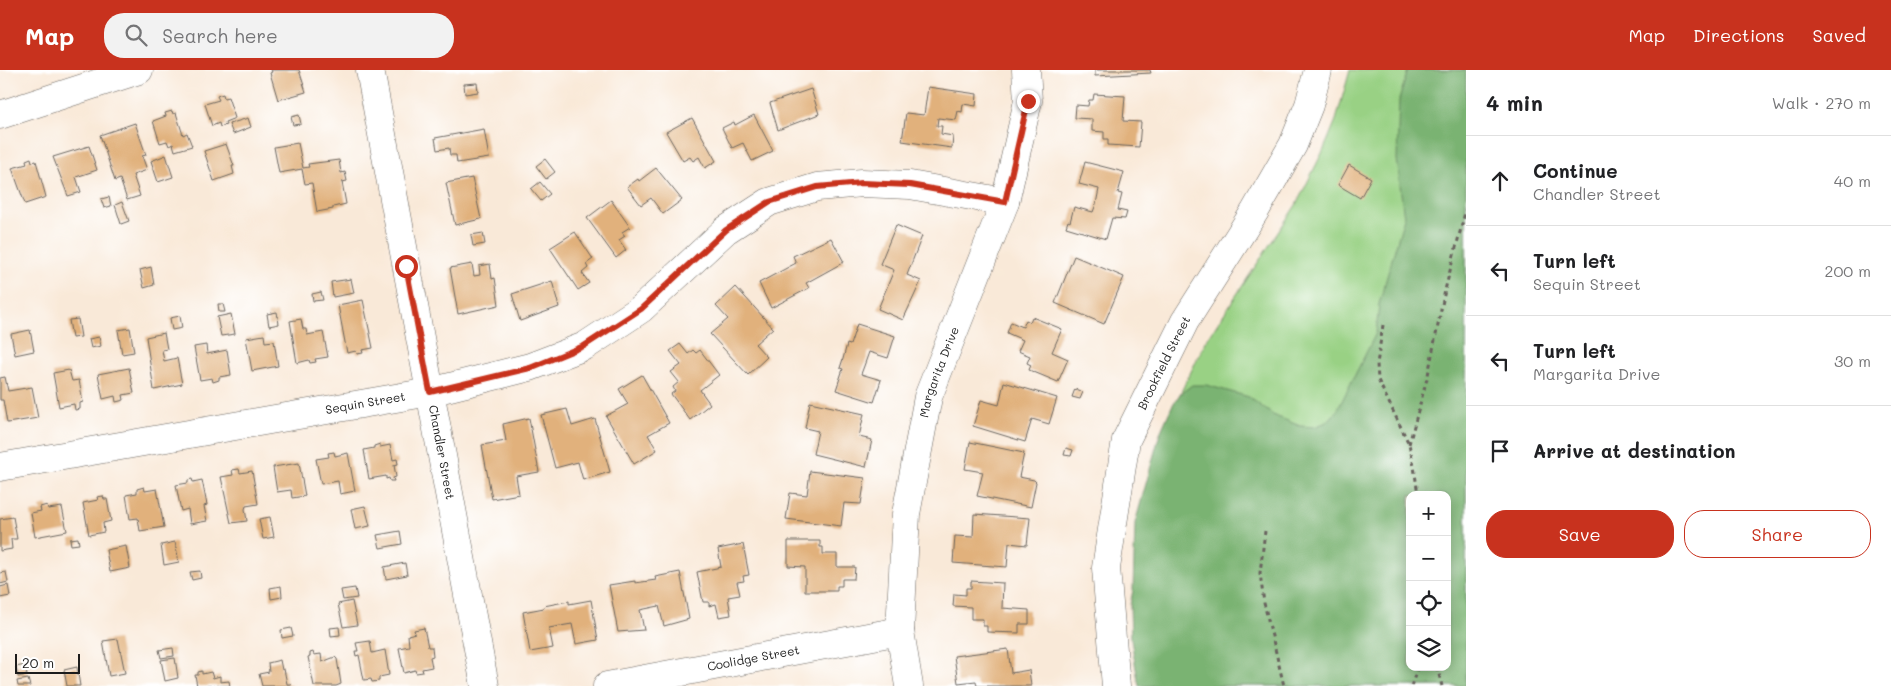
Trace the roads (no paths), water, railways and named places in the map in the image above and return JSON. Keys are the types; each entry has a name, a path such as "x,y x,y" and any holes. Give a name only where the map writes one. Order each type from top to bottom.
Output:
{"street":[{"path":"0,115 139,70"},
{"name":"Chandler Street","path":"370,70 485,686"},
{"name":"Margarita Drive","path":"909,686 900,631 906,514 928,397 1005,202 1028,101 1026,70"},
{"name":"Brookfield Street","path":"1116,686 1106,568 1126,440 1185,321 1255,211 1293,145 1309,105 1318,70"},
{"name":"Sequin Street","path":"0,467 430,392 530,368 584,346 641,309 726,230 769,202 817,187 862,183 910,185 1005,202"},
{"name":"Coolidge Street","path":"606,686 900,631"}]}
